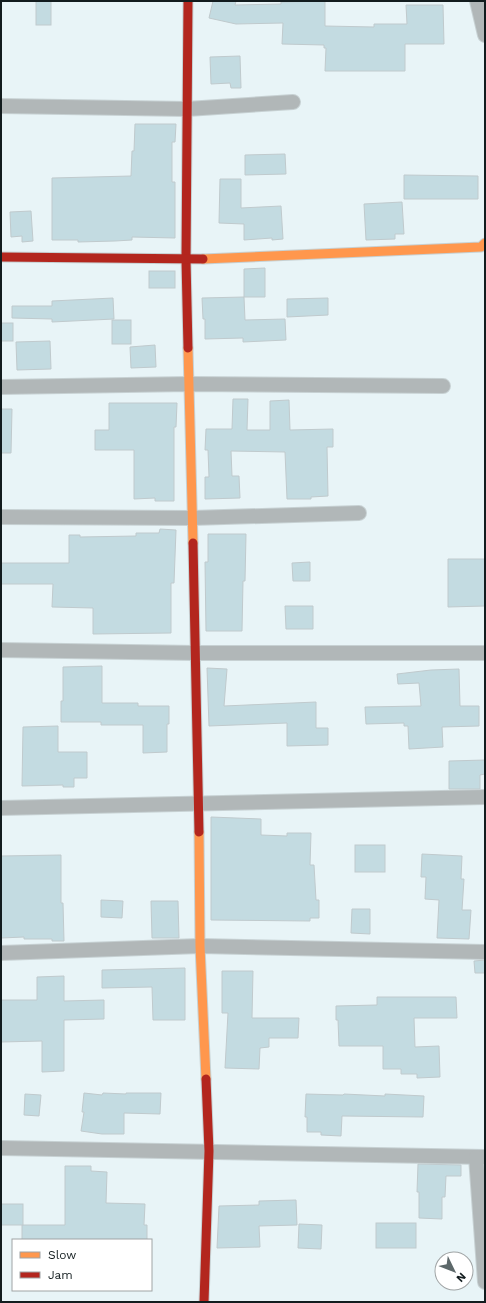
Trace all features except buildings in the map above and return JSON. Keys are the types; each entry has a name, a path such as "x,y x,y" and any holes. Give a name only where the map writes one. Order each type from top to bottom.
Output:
{"street":[{"path":"188,1 186,260 199,805 200,946 209,1151 204,1302"},
{"path":"477,1 485,35"},
{"path":"1,106 187,109 293,102"},
{"path":"1,257 186,260 481,248 485,243"},
{"path":"1,387 189,384 443,386"},
{"path":"1,517 192,518 359,513"},
{"path":"1,650 195,653 485,653"},
{"path":"1,808 199,805 485,797"},
{"path":"1,953 200,946 485,952"},
{"path":"1,1148 481,1157 485,1282"}],"traffic: slow":[{"path":"203,259 481,247 485,243"},
{"path":"188,348 193,543"},
{"path":"199,832 200,946 206,1079"}],"traffic: jam":[{"path":"188,1 186,260 188,348"},
{"path":"1,257 203,259"},
{"path":"193,543 199,832"},
{"path":"204,1302 209,1151 206,1079"}]}
